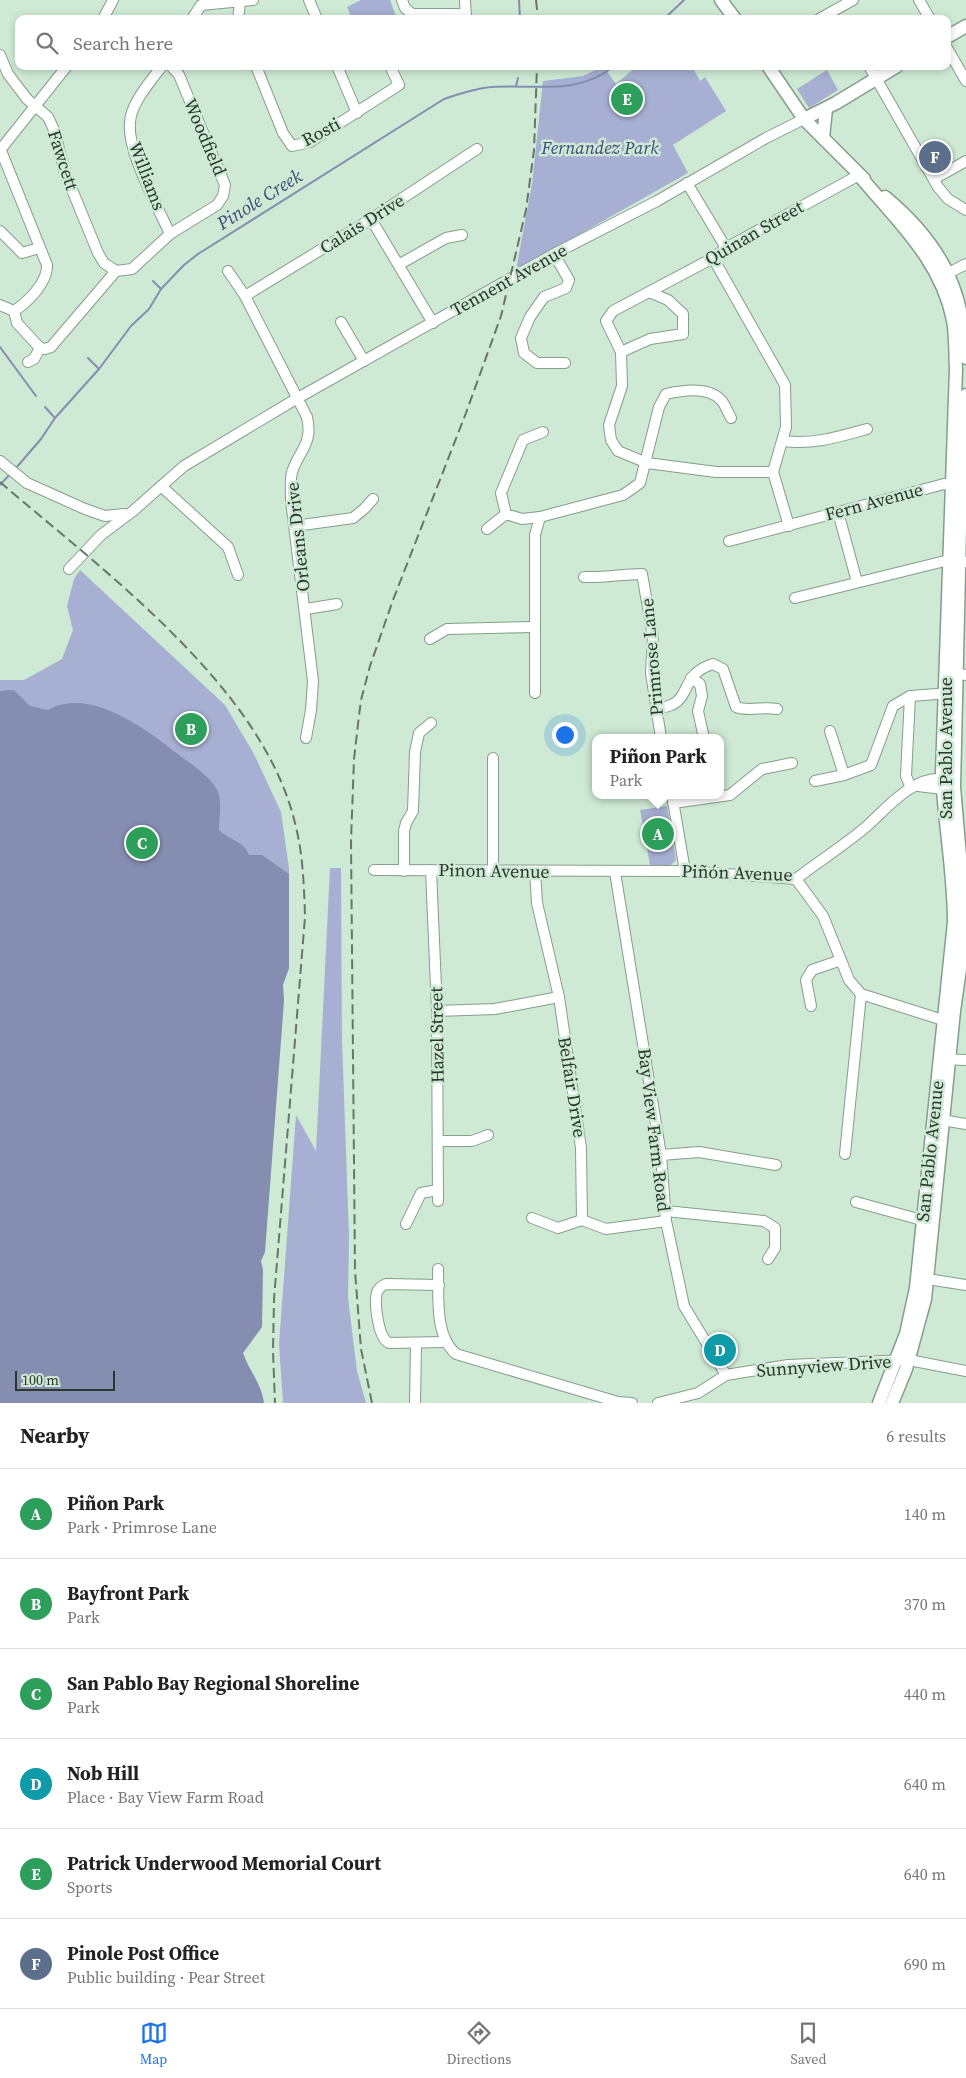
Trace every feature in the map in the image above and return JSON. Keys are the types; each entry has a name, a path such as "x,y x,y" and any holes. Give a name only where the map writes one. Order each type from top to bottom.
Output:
{"main road":[{"path":"721,0 732,15"},
{"path":"951,35 966,26"},
{"name":"San Pablo Avenue","path":"771,70 804,119 859,174 945,275 958,295 963,320 966,358"},
{"name":"Tennent Avenue","path":"804,119 826,109 891,70"},
{"path":"823,138 826,109"},
{"name":"San Pablo Avenue","path":"945,275 953,321 960,463"},
{"name":"San Pablo Avenue","path":"957,980 954,922 950,693 956,673 958,561 956,484 960,463 966,395"},
{"name":"San Pablo Avenue","path":"880,1403 903,1361 921,1320 928,1222 948,1022 962,955 964,892 951,786"},
{"path":"955,818 959,806 966,800"},
{"name":"San Pablo Avenue","path":"892,1403 903,1361"}],"street":[{"path":"105,15 113,0"},
{"path":"195,15 201,5 253,0"},
{"path":"309,0 315,15"},
{"path":"402,0 410,15"},
{"path":"465,0 466,15"},
{"path":"826,15 853,0"},
{"path":"919,0 928,15"},
{"path":"238,15 240,2"},
{"path":"839,9 842,15"},
{"name":"Fawcett","path":"0,55 8,74 27,99 48,117 55,132 64,170 98,253 104,263 116,271"},
{"path":"951,55 966,81"},
{"path":"14,311 26,301 44,279 47,265 1,148 64,70"},
{"name":"Williams","path":"159,70 141,94 130,121 132,148 170,234"},
{"name":"Woodfield","path":"116,271 132,269 170,234 217,205 223,196 225,185 179,75 175,70"},
{"name":"Rosti","path":"258,70 283,133 292,146 310,142 399,85 392,70"},
{"path":"339,70 357,113"},
{"path":"871,70 936,183 948,199 966,210"},
{"name":"Tennent Avenue","path":"69,569 101,535 133,512 184,466 296,399 554,254 804,119"},
{"name":"Calais Drive","path":"245,296 371,219 477,150"},
{"path":"936,183 966,161"},
{"name":"Quinan Street","path":"621,352 606,321 613,311 713,258 726,248 859,174"},
{"path":"687,183 726,248"},
{"path":"371,219 400,264 433,323"},
{"path":"0,231 22,253 39,248"},
{"path":"400,264 446,238 462,235"},
{"path":"554,254 569,280 566,288 544,297 530,317 521,338 524,353 537,363 565,363"},
{"path":"713,258 785,385 786,427 773,472 789,526"},
{"path":"945,275 966,264"},
{"name":"Orleans Drive","path":"228,270 245,296 296,399 307,417 310,430 308,443 291,474 291,500 306,609 313,681 311,710 306,738"},
{"path":"14,311 17,323 40,348 45,349 50,347 116,271"},
{"path":"649,292 668,300 682,314 683,334 650,339 621,352 622,386 609,425 611,440 618,451 647,463 716,472 773,472"},
{"path":"0,305 14,311"},
{"path":"341,322 364,361"},
{"path":"28,362 34,359 40,348"},
{"path":"506,514 522,519 540,517 623,495 640,483 647,463 659,407 666,394 685,390 710,393 721,400 730,418"},
{"path":"783,441 805,444 868,429"},
{"path":"506,514 500,493 523,440 543,432"},
{"path":"0,461 27,483 105,516 133,512"},
{"name":"Fern Avenue","path":"728,541 956,484"},
{"path":"161,486 228,547 238,575"},
{"path":"295,526 353,518 364,510 373,499"},
{"path":"838,512 857,582"},
{"path":"488,530 506,514"},
{"path":"535,693 535,535 540,517"},
{"path":"795,598 857,582 958,561"},
{"name":"Primrose Lane","path":"584,577 605,578 626,574 642,574 652,636 651,673 660,734"},
{"path":"306,609 338,604"},
{"path":"430,639 447,629 534,627"},
{"path":"655,709 672,705 680,699 691,678 700,668 713,664 723,669 736,707 746,710 763,706 777,709"},
{"path":"691,678 700,684 702,696 698,711 703,734"},
{"path":"815,781 844,775 871,765 893,706 910,696 950,693"},
{"path":"910,696 906,776 914,787"},
{"path":"404,871 404,831 413,811 415,752 419,734 432,724"},
{"path":"830,731 844,775"},
{"path":"493,758 493,871"},
{"path":"724,795 730,795 762,769 792,763"},
{"name":"Piñón Avenue","path":"615,872 685,871 796,879 866,826 896,798 925,780 951,786"},
{"path":"672,799 685,871"},
{"name":"Pinon Avenue","path":"374,870 615,872"},
{"name":"Hazel Street","path":"406,1224 421,1193 438,1195 437,1011 432,870"},
{"name":"Belfair Drive","path":"535,871 537,903 559,997 581,1148 582,1220"},
{"name":"Bay View Farm Road","path":"615,872 661,1155 666,1216 684,1306 726,1375"},
{"path":"796,879 823,916 849,980 861,994 948,1022"},
{"path":"811,1006 806,980 812,970 841,960"},
{"path":"844,1154 861,994"},
{"path":"437,1011 495,1009 559,997"},
{"path":"944,1059 966,1060"},
{"path":"938,1119 966,1124"},
{"path":"439,1141 472,1141 488,1135"},
{"path":"661,1155 699,1152 776,1165"},
{"path":"856,1202 928,1222"},
{"path":"532,1218 558,1228 582,1220 606,1230 666,1216 764,1221 775,1228 775,1248 768,1259"},
{"path":"438,1269 441,1329 445,1342 450,1349 463,1358 618,1402 632,1403"},
{"path":"923,1278 966,1284"},
{"path":"439,1286 386,1284 379,1287 376,1293 380,1333 384,1340 389,1343 445,1342"},
{"path":"415,1403 416,1343"},
{"name":"Sunnyview Drive","path":"658,1403 698,1393 726,1375 788,1365 903,1361 966,1371"}],"green space":[{"path":"361,0 390,0 396,15 350,15 347,7"},
{"name":"Fernandez Park","path":"595,70 606,70 616,84 632,70 694,70 700,81 705,77 726,111 673,145 688,173 516,270 532,184 543,81 583,76"},
{"path":"827,70 838,90 809,108 797,89"},
{"path":"80,570 225,705 254,754 281,812 289,868 289,968 282,985 284,1001 0,1000 0,680 24,680 62,659 73,630 67,606 74,579"},
{"path":"667,806 676,860 671,865 650,865 640,810"},
{"path":"330,868 341,868 342,1040 349,1236 348,1298 357,1371 366,1403 283,1403 279,1344 296,1115 316,1151"}],"shaded area":[{"path":"14,690 30,706 48,710 64,704 82,703 99,707 135,723 199,770 216,788 220,803 219,830 244,847 249,855 262,855 289,874 289,968 283,985 284,1001 265,1252 261,1261 263,1270 262,1327 243,1353 261,1390 264,1403 0,1403 0,691"}],"waterway":[{"path":"519,0 520,15"},
{"name":"Pinole Creek","path":"668,15 684,0"},
{"name":"Pinole Creek","path":"16,468 41,439 55,418 99,369 131,326 149,309 161,289 184,265 198,254 444,99 486,88 571,85 586,82 608,70"},
{"path":"516,86 518,78"},
{"path":"153,281 161,289"},
{"path":"0,347 36,396"},
{"path":"88,358 99,369"},
{"path":"45,407 55,418"},
{"name":"Pinole Creek","path":"0,485 11,473"}],"railway":[{"path":"536,0 538,15"},
{"path":"372,1403 361,1349 355,1271 351,841 354,759 358,724 361,700 370,666 393,600 466,413 501,316 526,210 534,150 537,70"},
{"path":"0,482 130,593 174,634 214,678 249,724 277,773 295,823 304,881 305,917 274,1299 275,1403"}],"place":[{"name":"Patrick Underwood Memorial Court","path":"627,99"},
{"name":"Pinole Post Office","path":"935,157"},
{"name":"Bayfront Park","path":"191,729"},
{"name":"Piñon Park","path":"658,834"},
{"name":"San Pablo Bay Regional Shoreline","path":"142,843"},
{"name":"Nob Hill","path":"720,1350"}]}
